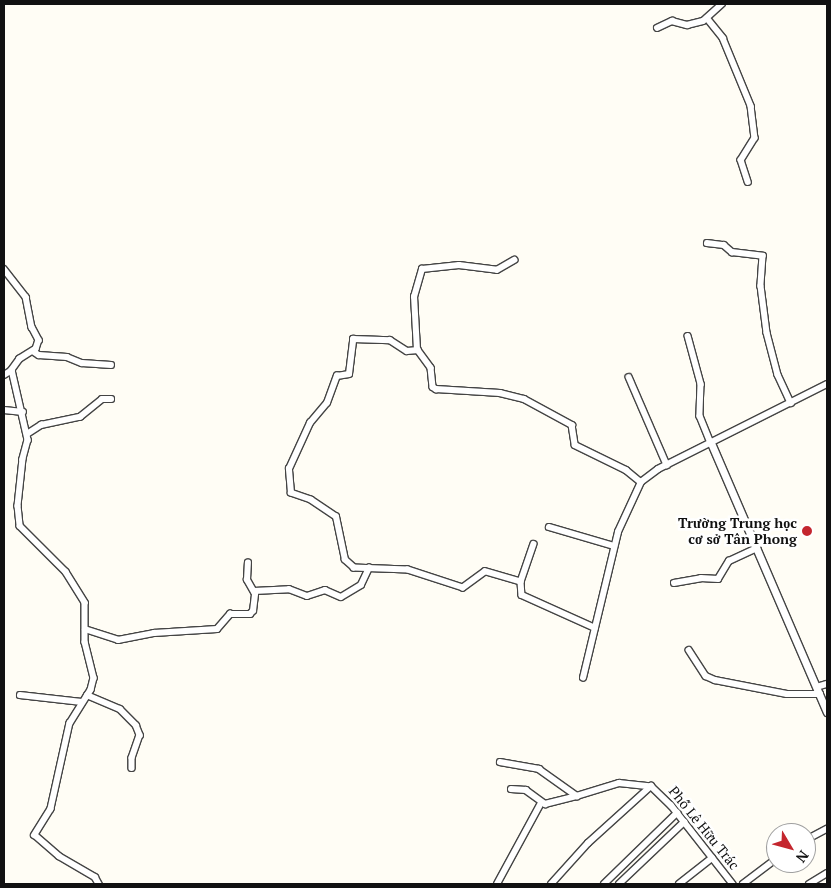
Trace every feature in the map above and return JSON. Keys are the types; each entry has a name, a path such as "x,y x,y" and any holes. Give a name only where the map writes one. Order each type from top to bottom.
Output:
{"street":[{"path":"657,28 672,21 689,24 707,18 722,4"},
{"path":"707,18 723,38 751,106 755,138 741,160 748,182"},
{"path":"707,243 724,245 732,252 763,256 761,286 767,333 778,375 791,403"},
{"path":"514,260 497,270 464,265 422,269 414,297 417,350 431,368 434,388 500,394 524,399 572,426 575,445 626,470 640,482"},
{"path":"4,269 28,300 32,327 39,340 33,351 20,359 12,370 4,375"},
{"path":"688,336 700,384 700,416 827,712"},
{"path":"417,350 405,350 390,340 353,338 349,374 337,376 328,399 310,423 287,472 292,494 311,500 336,517 348,565 357,569 408,570 463,588 485,572 520,582"},
{"path":"33,351 39,355 67,357 82,363 111,365"},
{"path":"12,370 27,434 18,506 20,526 69,576 85,603 85,642 94,678 87,695 67,730 51,809 36,835 59,856 95,877 99,884"},
{"path":"629,377 667,465"},
{"path":"583,678 614,546 627,505 640,482 667,465 827,384"},
{"path":"27,434 41,425 80,416 102,399 111,399"},
{"path":"4,410 23,412"},
{"path":"549,527 614,546"},
{"path":"534,544 520,582 520,592 525,598 595,628"},
{"path":"674,584 701,578 718,579 729,561 757,548"},
{"path":"86,628 118,640 168,631 214,630 230,614 252,613 254,591 247,580 248,563"},
{"path":"254,591 289,589 309,596 325,590 340,597 361,585 369,568"},
{"path":"689,650 710,679 787,694 818,690 827,684"},
{"path":"20,695 82,702"},
{"path":"87,695 120,709 136,725 140,736 132,758 132,768"},
{"path":"500,762 540,769 577,796"},
{"path":"511,789 529,792 541,803 559,802 619,783 649,786"},
{"path":"551,884 588,843 649,786"},
{"name":"Phố Lê Hữu Trác","path":"649,786 655,789 677,813 733,884"},
{"path":"497,884 541,803"},
{"path":"604,884 677,813"},
{"path":"619,884 684,822"},
{"path":"816,834 827,828"},
{"path":"679,884 712,858"},
{"path":"743,884 766,867"},
{"path":"809,884 827,873"}],"place":[{"name":"Trường Trung học cơ sở Tân Phong","path":"807,531"}]}
